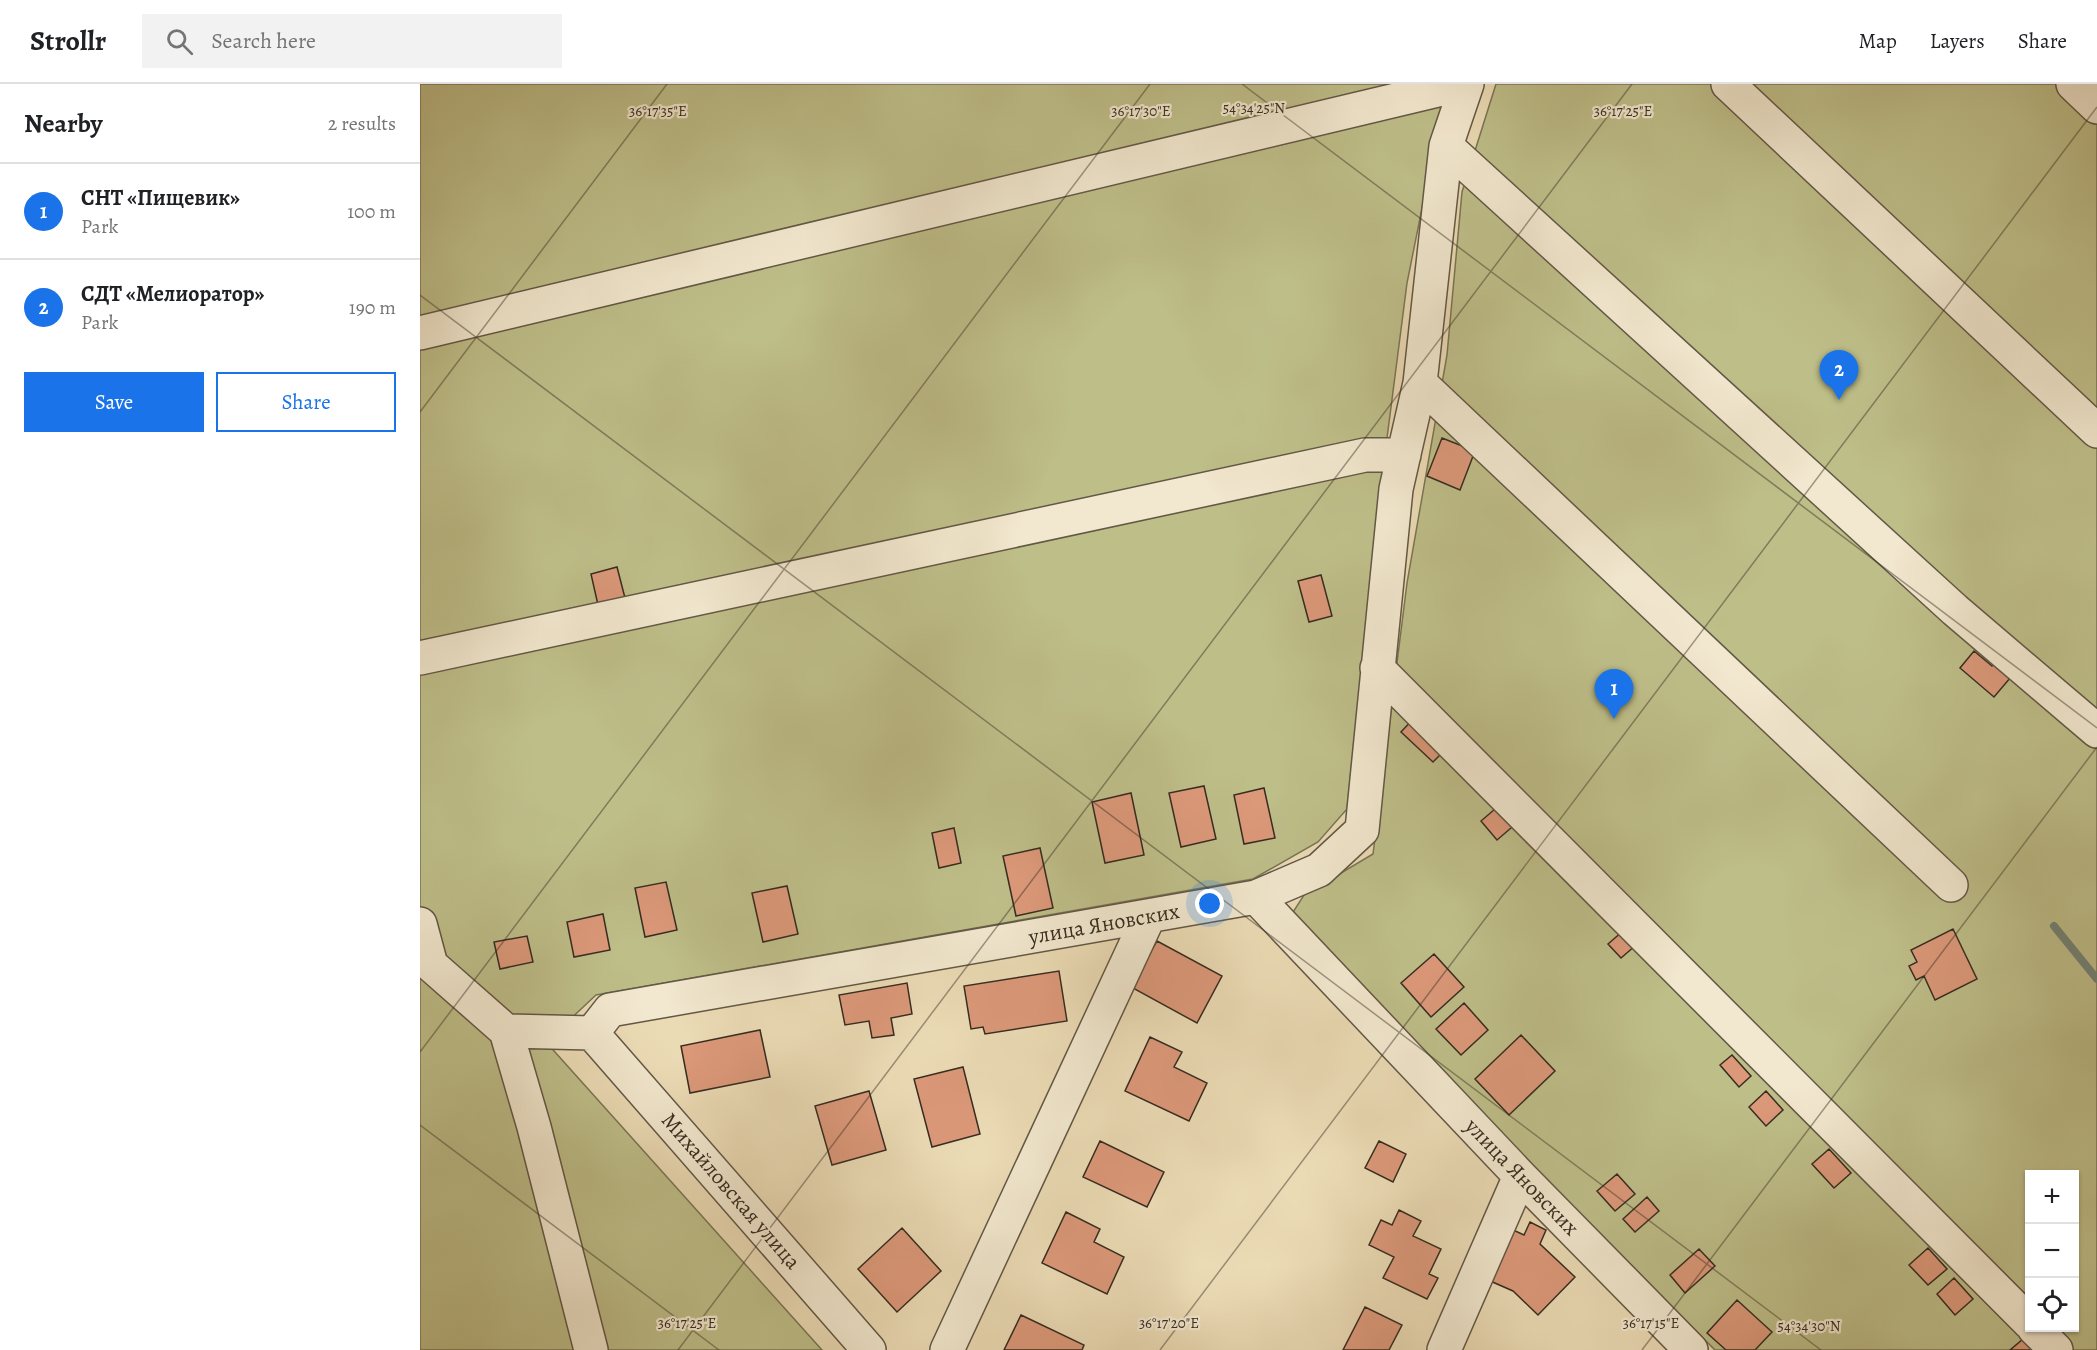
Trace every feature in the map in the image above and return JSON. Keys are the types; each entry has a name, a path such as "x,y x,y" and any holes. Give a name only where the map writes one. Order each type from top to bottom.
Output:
{"street":[{"path":"1256,897 1319,870 1362,830 1396,489 1420,383 1446,146 1465,84"},
{"path":"420,333 1465,84"},
{"path":"1728,84 2097,431"},
{"path":"2073,84 2097,107"},
{"path":"1446,146 1946,602 2097,731"},
{"path":"1420,383 1951,885"},
{"path":"420,658 1365,455 1404,455"},
{"path":"1377,668 2025,1318"},
{"name":"улица Яновских","path":"592,1033 610,1010 1256,897 1521,1176 1691,1350"},
{"path":"947,1350 1149,916"},
{"path":"420,924 426,968 506,1031 537,1138 591,1350"},
{"path":"506,1031 592,1033"},
{"name":"Михайловская улица","path":"592,1033 869,1350"},
{"path":"1443,1350 1521,1176"},
{"path":"2038,1332 2056,1350"}],"green space":[{"path":"420,84 1447,84 1407,283 1382,477 1347,809 1318,842 1253,879 596,995 546,1042 822,1350 420,1350"},
{"path":"1496,84 2097,84 2097,1350 1715,1350 1288,920 1304,895 1373,854 1407,583 1447,355 1462,192"}],"building":[{"path":"1442,438 1475,451 1460,490 1427,476"},
{"path":"617,567 625,598 598,605 591,574"},
{"path":"1321,575 1332,616 1309,622 1298,581"},
{"path":"1974,651 1992,666 2000,657 2016,671 1994,697 1960,668"},
{"path":"1415,717 1447,748 1433,762 1401,732"},
{"path":"1204,786 1216,839 1181,847 1169,793"},
{"path":"1264,788 1275,838 1244,844 1234,795"},
{"path":"1131,793 1144,855 1105,863 1092,802"},
{"path":"1502,803 1518,822 1497,840 1481,821"},
{"path":"954,828 961,863 939,868 932,833"},
{"path":"1040,848 1053,908 1016,916 1003,856"},
{"path":"666,882 677,930 645,937 635,888"},
{"path":"787,886 798,934 763,942 752,893"},
{"path":"603,914 610,950 574,957 567,922"},
{"path":"1953,929 1977,979 1935,1000 1924,976 1916,980 1909,966 1917,962 1911,950"},
{"path":"1623,931 1636,945 1621,958 1608,944"},
{"path":"527,936 533,962 500,969 494,942"},
{"path":"1157,941 1222,976 1197,1023 1131,987"},
{"path":"1434,954 1464,987 1431,1017 1401,983"},
{"path":"1059,971 1067,1021 985,1034 983,1027 971,1029 964,986"},
{"path":"907,983 912,1014 891,1018 894,1035 872,1038 869,1021 845,1025 839,995"},
{"path":"1464,1003 1488,1030 1461,1055 1436,1029"},
{"path":"760,1030 770,1077 690,1093 681,1046"},
{"path":"1521,1035 1555,1071 1509,1115 1475,1079"},
{"path":"1150,1037 1182,1052 1174,1067 1207,1083 1189,1121 1125,1091"},
{"path":"1732,1055 1751,1076 1739,1087 1720,1065"},
{"path":"963,1067 980,1134 932,1147 914,1079"},
{"path":"869,1091 886,1150 832,1165 815,1106"},
{"path":"1766,1091 1783,1110 1766,1126 1749,1107"},
{"path":"1100,1141 1164,1172 1147,1207 1083,1177"},
{"path":"1379,1141 1406,1154 1393,1182 1365,1168"},
{"path":"1829,1149 1851,1173 1834,1188 1812,1164"},
{"path":"1617,1174 1635,1194 1615,1211 1597,1191"},
{"path":"1647,1197 1659,1211 1635,1232 1623,1219"},
{"path":"1399,1210 1421,1221 1413,1236 1441,1249 1429,1274 1438,1278 1427,1299 1383,1278 1394,1257 1369,1245 1381,1220 1392,1225"},
{"path":"1066,1212 1100,1229 1094,1242 1124,1257 1107,1294 1042,1263"},
{"path":"1530,1222 1546,1230 1540,1244 1575,1277 1538,1315 1513,1291 1488,1280 1511,1229 1524,1235"},
{"path":"902,1228 941,1271 897,1312 858,1269"},
{"path":"1928,1248 1947,1269 1928,1285 1909,1265"},
{"path":"1699,1249 1715,1266 1685,1293 1670,1275"},
{"path":"1954,1278 1973,1299 1955,1315 1937,1294"},
{"path":"1737,1300 1772,1332 1755,1350 1726,1350 1707,1333"},
{"path":"1365,1307 1402,1325 1389,1350 1343,1350"},
{"path":"1021,1315 1084,1345 1082,1350 1004,1350"},
{"path":"2023,1339 2033,1350 2010,1350"}],"waterway":[{"path":"2054,926 2097,979"}],"place":[{"name":"СДТ «Мелиоратор»","path":"1839,400"},
{"name":"СНТ «Пищевик»","path":"1614,719"}]}
